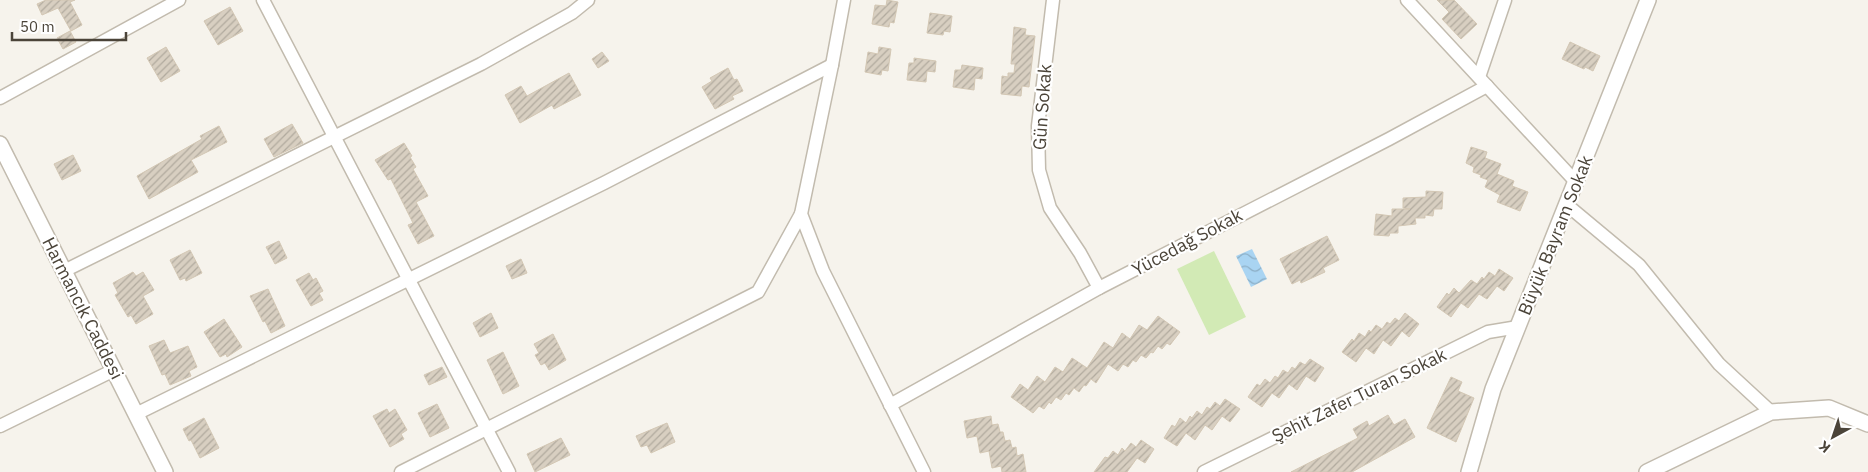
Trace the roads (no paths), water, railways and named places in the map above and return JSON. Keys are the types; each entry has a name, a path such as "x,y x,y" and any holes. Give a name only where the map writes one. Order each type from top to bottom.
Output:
{"street":[{"path":"0,98 179,0"},
{"path":"263,0 509,472"},
{"path":"64,271 481,64 572,13 588,0"},
{"path":"401,472 758,292 801,214 844,0"},
{"name":"Gün Sokak","path":"1052,0 1038,126 1039,170 1050,208 1080,253 1099,288"},
{"path":"1407,0 1576,182"},
{"path":"1483,81 1505,0"},
{"name":"Büyük Bayram Sokak","path":"1470,472 1493,389 1648,0"},
{"path":"136,414 604,183 832,65"},
{"name":"Yücedağ Sokak","path":"890,405 1099,288 1389,139 1483,81"},
{"name":"Harmancık Caddesi","path":"0,144 165,472"},
{"path":"1566,205 1639,265 1719,364 1771,412"},
{"path":"801,214 823,271 924,472"},
{"name":"Şehit Zafer Turan Sokak","path":"1204,472 1488,332 1518,327"},
{"path":"0,426 114,370"},
{"path":"1647,472 1771,412 1829,408 1868,424"}],"water":[{"path":"1252,249 1267,279 1251,287 1236,256"}]}
